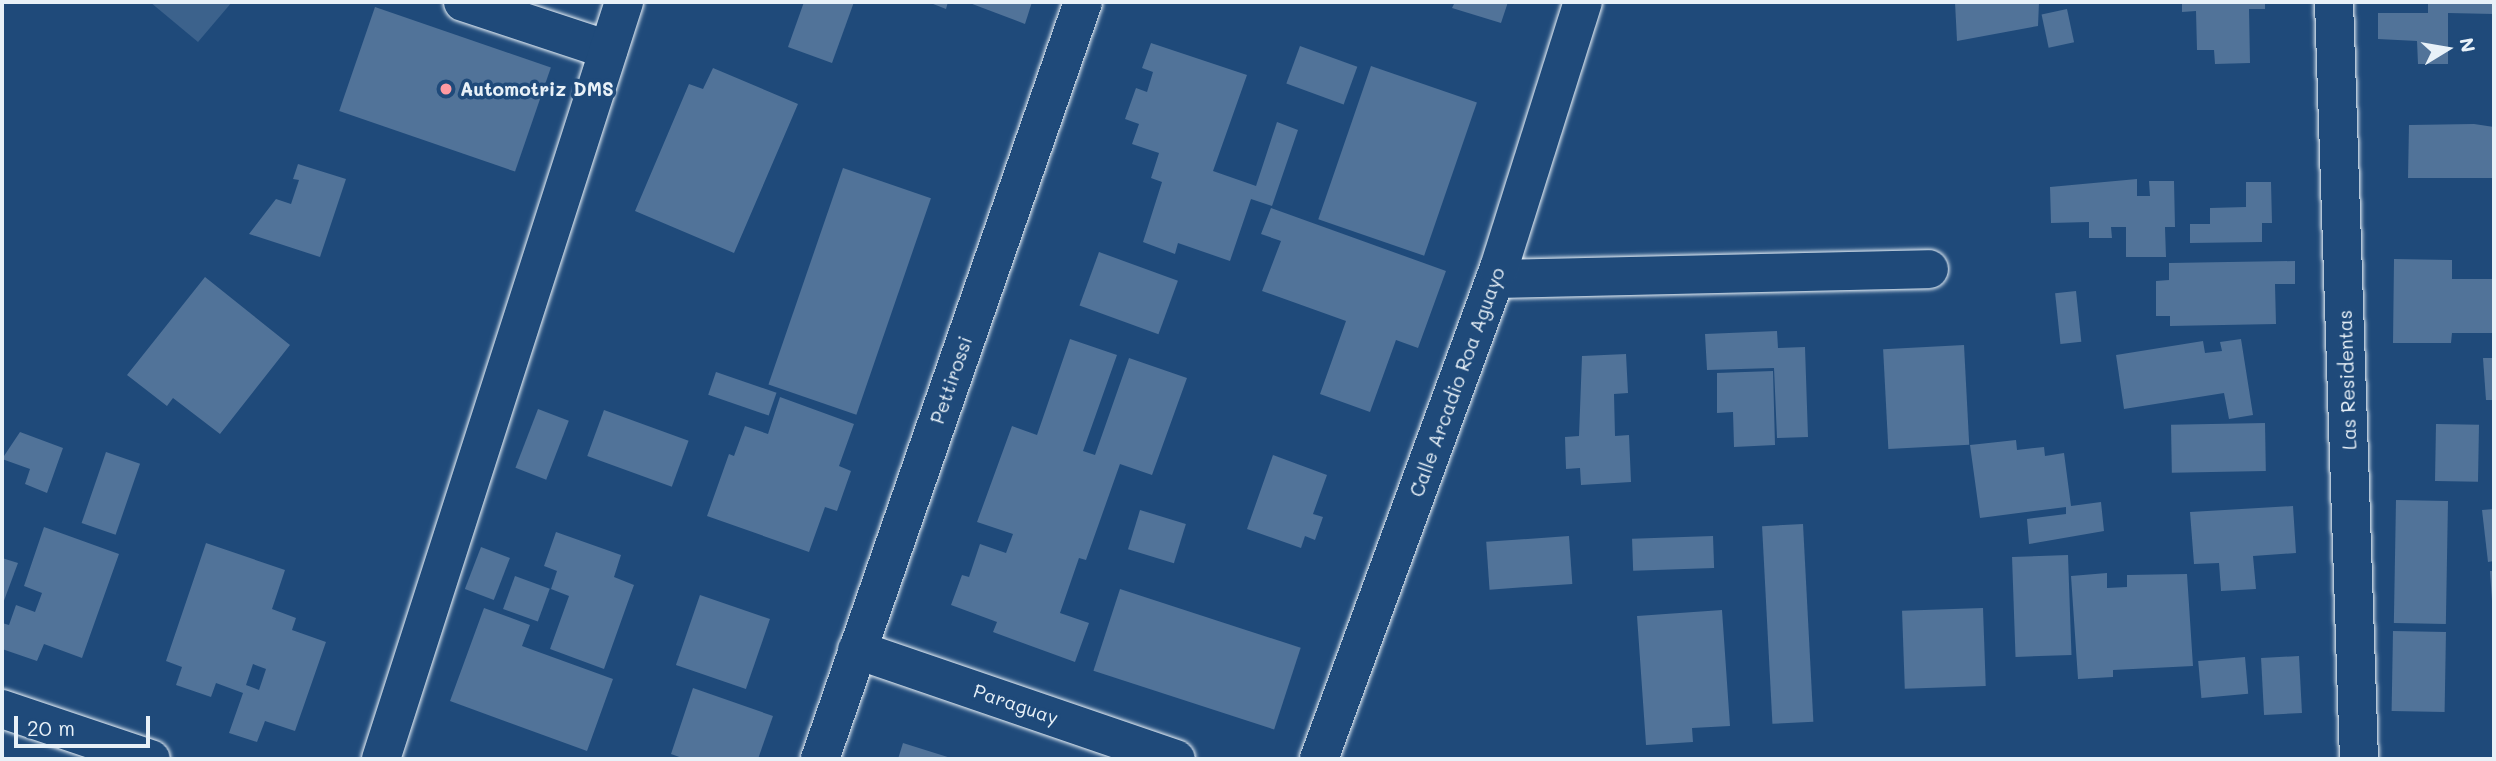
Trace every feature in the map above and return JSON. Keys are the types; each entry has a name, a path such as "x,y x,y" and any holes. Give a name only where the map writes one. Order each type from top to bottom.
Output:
{"street":[{"path":"463,2 608,50"},
{"path":"381,759 624,2"},
{"name":"Pettirossi","path":"820,759 1083,2"},
{"name":"Calle Arcadio Roa Aguayo","path":"1319,759 1495,279 1583,2"},
{"name":"Las Residentas","path":"2334,2 2359,759"},
{"path":"1495,279 1929,269"},
{"name":"Paraguay","path":"856,650 1176,759"},
{"path":"2,709 151,759"}],"shaded area":[{"path":"150,2 232,2 198,42"}],"building":[{"path":"804,2 854,2 832,63 788,47"},
{"path":"928,2 948,2 946,9"},
{"path":"967,2 1032,2 1025,24"},
{"path":"1455,2 1508,2 1501,23 1452,8"},
{"path":"1955,2 2039,2 2038,26 1957,41"},
{"path":"2182,2 2265,2 2265,9 2249,9 2250,63 2215,64 2214,50 2197,50 2196,11 2182,12"},
{"path":"2428,2 2494,2 2494,14 2448,13 2448,64 2418,64 2417,41 2378,39 2378,13 2428,13"},
{"name":"Automotriz DMS","path":"375,7 551,68 515,172 339,111"},
{"path":"2067,9 2074,42 2049,48 2042,14"},
{"path":"1151,43 1247,75 1213,171 1256,186 1277,122 1298,130 1272,206 1251,199 1230,261 1178,243 1175,254 1143,242 1162,182 1151,178 1159,153 1132,144 1139,124 1125,119 1136,88 1147,92 1153,72 1142,68"},
{"path":"1300,46 1357,67 1344,104 1286,84"},
{"path":"1371,66 1477,102 1424,256 1318,219"},
{"path":"713,68 798,104 734,253 635,211 689,84 703,89"},
{"path":"2474,124 2494,127 2494,178 2408,178 2409,125"},
{"path":"298,164 346,179 320,257 249,234 276,199 291,204 299,180 293,179"},
{"path":"843,168 931,198 856,415 768,385"},
{"path":"2137,179 2137,196 2150,196 2149,181 2174,181 2175,227 2165,227 2166,257 2126,257 2126,227 2111,227 2112,238 2089,238 2089,222 2051,223 2050,187"},
{"path":"2246,182 2271,182 2272,223 2262,223 2262,242 2190,243 2190,224 2210,224 2210,208 2246,207"},
{"path":"1271,208 1446,271 1418,348 1396,340 1370,412 1320,394 1346,321 1262,291 1281,241 1261,234"},
{"path":"1099,252 1178,281 1158,334 1080,306"},
{"path":"2394,259 2452,260 2452,279 2494,279 2494,333 2452,333 2451,343 2393,343"},
{"path":"2295,261 2295,284 2275,284 2276,324 2170,326 2170,316 2156,316 2156,281 2169,280 2169,263"},
{"path":"205,277 290,345 220,434 173,398 167,406 127,375"},
{"path":"2076,291 2081,342 2060,344 2055,293"},
{"path":"1777,331 1778,348 1805,347 1808,437 1777,438 1774,368 1707,370 1705,334"},
{"path":"1070,339 1117,355 1083,451 1095,455 1129,358 1187,378 1152,475 1120,464 1086,560 1079,558 1060,613 1089,623 1075,662 993,632 997,622 951,605 962,575 969,577 980,544 1006,553 1013,534 977,522 1012,426 1037,435"},
{"path":"2241,339 2253,415 2229,419 2224,393 2124,409 2116,355 2203,341 2205,353 2222,351 2220,342"},
{"path":"1964,345 1969,445 1888,449 1883,349"},
{"path":"1626,354 1628,393 1614,394 1615,436 1629,435 1631,482 1581,485 1580,468 1566,469 1565,437 1579,436 1582,356"},
{"path":"2483,358 2494,358 2494,400 2486,400"},
{"path":"1773,371 1775,445 1734,447 1733,412 1717,413 1717,373"},
{"path":"716,372 777,393 769,416 708,395"},
{"path":"780,397 854,424 839,466 851,471 837,511 825,507 809,552 707,516 729,454 734,456 745,426 768,434"},
{"path":"538,409 569,421 546,480 515,468"},
{"path":"604,410 689,441 672,487 587,456"},
{"path":"2265,423 2266,471 2172,473 2171,425"},
{"path":"2436,424 2479,425 2478,482 2435,481"},
{"path":"20,432 63,448 47,493 25,484 30,469 2,459"},
{"path":"2016,440 2017,450 2044,447 2045,456 2064,453 2071,506 2101,502 2104,531 2029,544 2027,519 2066,514 2066,507 1980,518 1970,445"},
{"path":"106,452 140,464 116,535 82,523"},
{"path":"1273,455 1327,475 1313,514 1323,517 1315,540 1305,536 1301,548 1247,529"},
{"path":"2396,500 2448,501 2446,624 2394,623"},
{"path":"2293,506 2296,553 2253,556 2256,589 2221,591 2219,563 2194,564 2190,512"},
{"path":"2494,509 2494,561 2488,562 2482,510"},
{"path":"1140,510 1186,524 1174,563 1128,549"},
{"path":"1803,524 1813,722 1772,724 1762,526"},
{"path":"44,527 119,554 82,658 44,644 37,661 2,649 2,623 9,625 16,605 35,612 42,593 24,586"},
{"path":"556,532 621,555 614,577 634,585 604,669 550,649 569,596 551,589 557,571 544,566"},
{"path":"1569,536 1572,584 1490,590 1486,542"},
{"path":"1713,536 1714,568 1633,571 1632,539"},
{"path":"206,543 285,570 272,609 296,618 292,630 326,642 295,731 265,721 257,742 229,733 243,693 216,683 211,697 176,685 182,667 166,661","holes":["253,664 266,669 259,690 246,685"]},
{"path":"481,547 510,558 494,600 465,589"},
{"path":"2068,555 2071,655 2016,657 2012,557"},
{"path":"2,558 18,563 2,606"},
{"path":"2490,571 2494,571 2494,601 2492,601"},
{"path":"2107,573 2107,588 2127,587 2127,575 2187,574 2193,666 2113,670 2113,677 2078,679 2071,576"},
{"path":"515,576 550,589 538,622 503,609"},
{"path":"1120,589 1301,648 1274,730 1093,671"},
{"path":"700,595 770,619 746,689 676,665"},
{"path":"484,608 530,625 522,646 613,679 587,751 450,701"},
{"path":"1983,608 1986,686 1905,689 1902,611"},
{"path":"1722,610 1730,726 1692,728 1693,742 1646,745 1637,616"},
{"path":"2393,631 2446,632 2445,712 2392,711"},
{"path":"2299,656 2302,713 2264,715 2261,658"},
{"path":"2245,657 2248,694 2201,698 2198,661"},
{"path":"693,688 773,716 758,759 685,759 671,754"},
{"path":"903,743 954,759 898,759"}],"place":[{"name":"Automotriz DMS","path":"446,89"}]}
